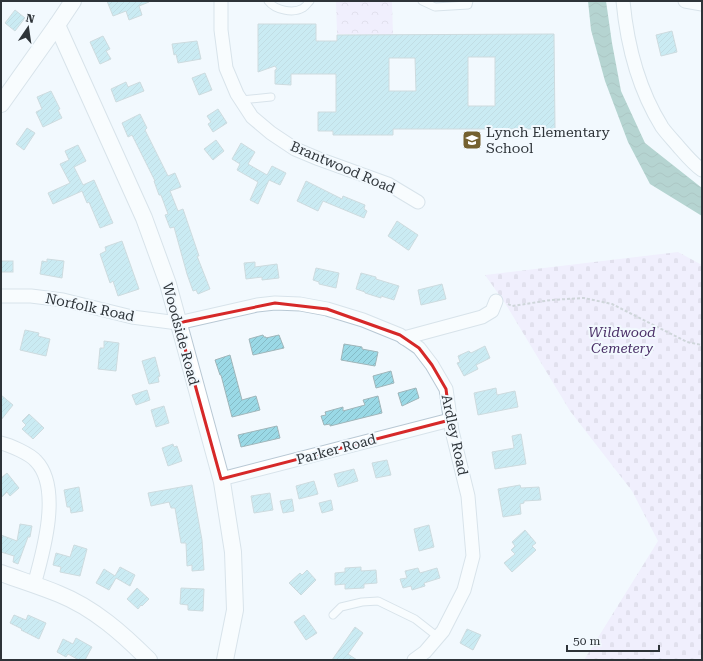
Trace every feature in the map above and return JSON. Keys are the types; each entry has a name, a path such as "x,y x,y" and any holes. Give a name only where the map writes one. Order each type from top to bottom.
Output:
{"street":[{"path":"1,104 73,1"},
{"name":"Brantwood Road","path":"221,1 221,30 226,68 237,94 252,117 271,133 295,149 332,165 388,184 418,202"},
{"path":"623,1 636,68 651,107 663,128 682,151 702,170"},
{"path":"685,1 702,4"},
{"name":"Woodside Road","path":"57,25 144,218 168,284 221,479 233,552 235,610 224,660"},
{"name":"Norfolk Road","path":"1,296 31,296 63,300 132,317 178,323"},
{"path":"404,338 482,317 492,311 496,301"},
{"name":"Ardley Road","path":"178,323 257,305 275,303 300,304 328,309 363,320 404,338 419,348 432,365 446,389 450,420 468,496 473,556 464,590 441,634 425,652 414,660"},
{"name":"Parker Road","path":"221,479 450,420"},
{"path":"1,443 11,446 36,460 47,477 50,494 47,527 34,585"},
{"path":"1,573 61,595 94,613 127,639 149,660"}],"lane":[{"path":"268,1 279,9 288,11 304,8 310,1"},
{"path":"422,1 434,7 468,5 469,1"},
{"path":"241,100 271,96"},
{"path":"332,615 341,607 362,602 378,601 415,619 441,634"}],"path":[{"path":"496,301 512,306 551,300 584,298 612,304 687,342 702,345"}],"highlighted area":[{"path":"275,303 327,309 400,335 419,348 432,365 446,389 450,420 221,479 178,323"}],"green space":[{"path":"336,1 392,1 393,35 337,34"},
{"name":"Wildwood Cemetery","path":"678,252 702,265 702,660 584,660 658,541 632,491 570,411 505,303 485,275"}],"water":[{"path":"588,1 606,1 621,91 645,143 702,188 702,216 650,184 628,142 605,81 591,30"}],"building":[{"path":"107,1 149,2 139,6 142,15 129,20 126,11 113,16"},
{"path":"15,10 25,18 15,31 5,23"},
{"path":"258,24 316,24 316,41 337,41 337,35 554,34 555,129 393,129 393,135 333,135 333,131 318,131 318,112 336,112 336,74 291,74 291,85 275,84 275,70 277,69 275,66 258,72","holes":["468,57 495,57 495,106 468,106","389,58 415,58 416,91 389,91"]},
{"path":"672,31 677,52 661,56 656,35"},
{"path":"103,36 110,49 106,51 111,59 100,64 90,42"},
{"path":"197,41 201,59 178,63 176,54 174,55 172,44"},
{"path":"205,73 212,90 199,95 192,78"},
{"path":"126,82 128,87 140,82 144,91 116,102 111,89"},
{"path":"51,91 60,109 58,110 62,118 43,127 36,112 42,109 37,97"},
{"path":"218,109 227,123 213,132 208,124 211,122 207,116"},
{"path":"140,114 147,128 145,130 168,176 175,173 181,187 170,191 178,211 183,209 199,256 197,256 210,289 198,294 196,290 193,291 174,227 170,228 165,215 168,214 161,195 159,195 155,181 132,135 128,137 122,123"},
{"path":"27,128 35,133 24,150 16,144"},
{"path":"216,140 224,151 213,160 204,149"},
{"path":"241,143 255,152 248,164 267,175 272,166 286,173 280,185 269,180 258,204 250,200 258,182 237,170 240,164 232,159"},
{"path":"78,145 86,161 74,167 83,185 94,180 113,223 100,228 89,202 87,203 82,191 53,204 48,193 70,183 60,164 69,160 65,151"},
{"path":"306,181 342,199 343,196 365,205 364,209 367,211 364,218 323,201 318,211 297,201"},
{"path":"397,221 418,235 409,250 388,236"},
{"path":"122,241 139,289 118,296 113,281 110,283 100,254 106,251 105,247"},
{"path":"47,259 64,261 62,278 40,274 42,261 47,262"},
{"path":"1,261 13,261 13,272 1,272"},
{"path":"255,262 255,267 277,264 279,278 262,280 262,277 246,279 244,263"},
{"path":"316,268 339,273 336,288 319,284 319,282 313,280"},
{"path":"361,273 399,286 394,300 381,296 381,298 356,289"},
{"path":"442,284 446,299 421,305 418,290"},
{"path":"25,330 39,333 38,336 50,339 46,356 20,350"},
{"path":"263,335 266,338 279,335 284,348 253,355 249,339"},
{"path":"104,341 119,343 116,371 98,369 100,348 104,348"},
{"path":"344,344 362,347 362,349 378,352 375,366 341,360"},
{"path":"485,346 490,358 476,365 478,369 464,376 457,363 460,362 458,356 469,351 471,353"},
{"path":"230,355 242,400 256,396 260,410 232,417 221,375 215,360"},
{"path":"155,357 160,376 158,377 159,382 149,384 142,361"},
{"path":"391,371 394,383 376,388 373,376"},
{"path":"416,388 419,398 402,406 398,393"},
{"path":"496,388 497,395 515,391 518,407 478,415 474,393"},
{"path":"147,390 150,400 136,405 132,395"},
{"path":"1,395 13,405 1,420"},
{"path":"378,396 382,413 330,426 330,424 324,425 321,416 326,415 325,412 343,407 343,411 365,405 363,400"},
{"path":"164,406 169,423 156,427 151,410"},
{"path":"29,414 44,428 33,439 22,429 26,425 22,421"},
{"path":"277,426 280,438 241,447 238,435"},
{"path":"521,434 526,464 495,469 492,452 514,448 512,436"},
{"path":"173,444 174,447 177,446 182,461 168,466 162,448"},
{"path":"387,460 391,475 376,478 372,463"},
{"path":"354,469 358,481 338,487 334,474"},
{"path":"7,473 19,488 10,496 7,492 1,498 1,478"},
{"path":"314,481 318,494 299,499 296,486"},
{"path":"192,485 202,540 204,570 192,571 192,565 187,566 186,543 181,543 175,508 171,508 169,502 151,506 148,493"},
{"path":"520,485 521,488 539,487 541,500 524,501 524,503 520,504 521,514 503,517 498,489"},
{"path":"79,487 83,511 71,513 70,507 67,507 64,490"},
{"path":"270,493 273,510 254,513 251,496"},
{"path":"292,499 294,511 283,513 280,501"},
{"path":"331,500 333,510 322,513 319,503"},
{"path":"20,524 32,526 30,537 28,537 18,564 13,562 14,556 1,552 1,535 17,541"},
{"path":"429,525 434,547 419,551 414,529"},
{"path":"525,530 536,543 532,546 536,550 512,572 504,563 515,554 511,550 515,546 512,542"},
{"path":"74,545 87,549 80,576 60,572 61,567 53,565 56,553 70,557"},
{"path":"120,567 135,575 130,586 116,578 109,590 96,583 104,569 115,576"},
{"path":"361,567 361,571 376,570 377,583 364,584 364,588 345,589 345,584 335,585 335,573 345,572 345,568"},
{"path":"418,568 420,573 437,568 440,578 424,583 425,586 412,590 411,586 403,588 400,579 407,578 405,571"},
{"path":"307,570 316,580 301,595 289,583 300,573 302,575"},
{"path":"137,588 149,599 138,609 127,599"},
{"path":"181,588 204,589 203,611 188,610 188,605 180,604"},
{"path":"14,615 26,620 28,615 46,623 39,639 10,623"},
{"path":"304,615 317,633 306,640 294,622"},
{"path":"355,627 363,633 348,654 357,660 332,660"},
{"path":"467,629 481,635 473,650 460,643"},
{"path":"76,638 92,647 85,660 79,660 68,654 66,657 57,652 63,639 73,644"}],"place":[{"name":"Lynch Elementary School","path":"472,140"}]}
